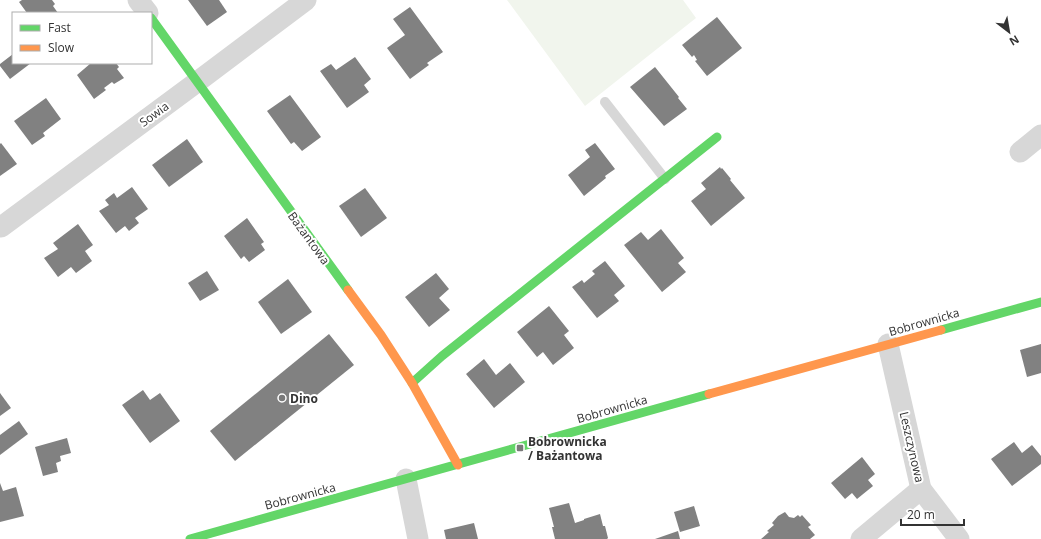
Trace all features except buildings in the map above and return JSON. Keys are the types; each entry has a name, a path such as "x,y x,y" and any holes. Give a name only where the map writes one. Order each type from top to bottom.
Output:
{"street":[{"path":"138,0 147,12"},
{"name":"Sowia","path":"1,226 306,0"},
{"name":"Bażantowa","path":"152,19 314,246 381,335 412,383 458,465"},
{"path":"1020,152 1041,135"},
{"path":"412,383 442,356 717,137"},
{"name":"Bobrownicka","path":"190,539 1041,302"},
{"name":"Leszczynowa","path":"888,344 921,489 959,539"},
{"path":"406,479 418,539"},
{"path":"861,539 921,489"}],"lane":[{"path":"605,102 665,179"}],"shaded area":[{"path":"507,0 683,0 696,18 585,106"}],"traffic: fast":[{"path":"152,19 348,290"},
{"path":"412,383 442,356 717,137"},
{"path":"941,330 1041,302"},
{"path":"190,539 709,394"}],"traffic: slow":[{"path":"348,290 381,335 412,383 458,465"},
{"path":"709,394 941,330"}],"place":[{"name":"Dino","path":"282,398"},
{"name":"Bobrownicka / Bażantowa","path":"520,448"}]}
